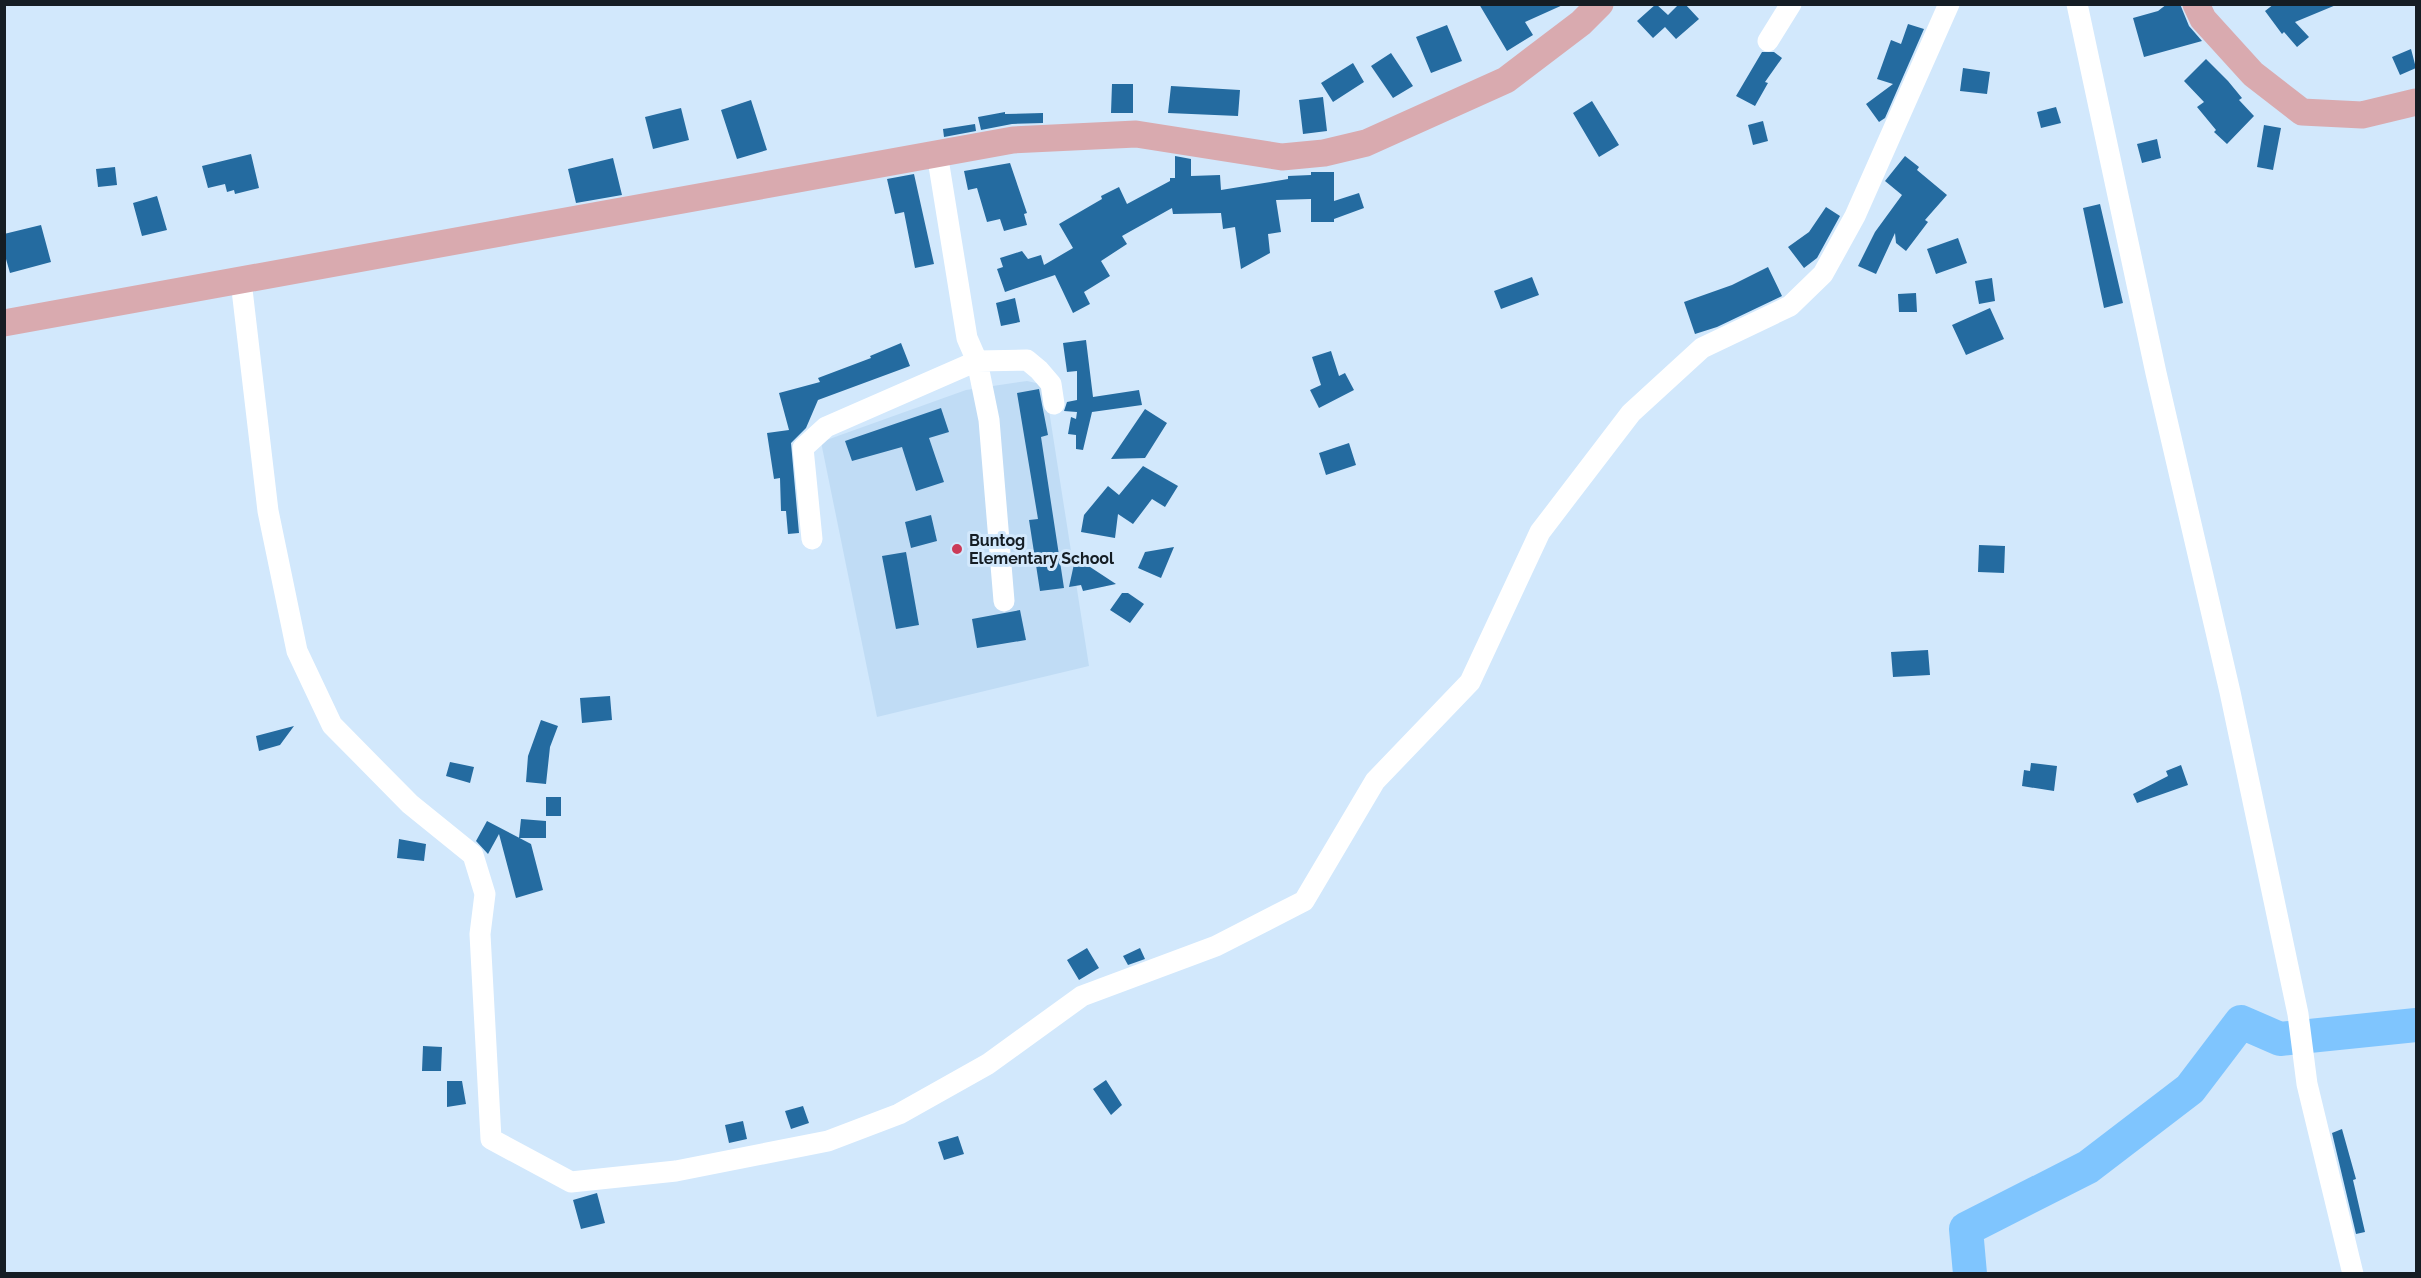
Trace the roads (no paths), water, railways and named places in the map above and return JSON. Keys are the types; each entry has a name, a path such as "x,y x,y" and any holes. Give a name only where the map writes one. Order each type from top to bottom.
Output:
{"main road":[{"path":"4,323 1013,140 1136,134 1282,157 1324,153 1366,143 1506,80 1581,23 1600,4"},
{"path":"2196,4 2203,19 2253,74 2302,112 2362,115 2416,102"}],"street":[{"path":"1768,41 1791,4"},
{"path":"241,281 268,511 297,651 332,725 410,804 473,855 485,894 480,934 491,1139 571,1182 676,1171 828,1141 898,1114 987,1064 1082,996 1216,946 1304,901 1375,781 1470,682 1540,532 1631,413 1702,348 1790,306 1823,274 1855,216 1949,4"},
{"path":"2077,4 2156,374 2232,703 2298,1014 2307,1084 2353,1274"},
{"path":"937,153 967,338 977,361 989,420 1004,601"},
{"path":"812,539 803,448 826,427 977,361 1027,360 1051,384 1054,404"}],"waterway":[{"path":"1970,1274 1966,1229 2088,1167 2190,1089 2241,1022 2280,1039 2416,1025"}],"place":[{"name":"Buntog Elementary School","path":"957,549"}]}
